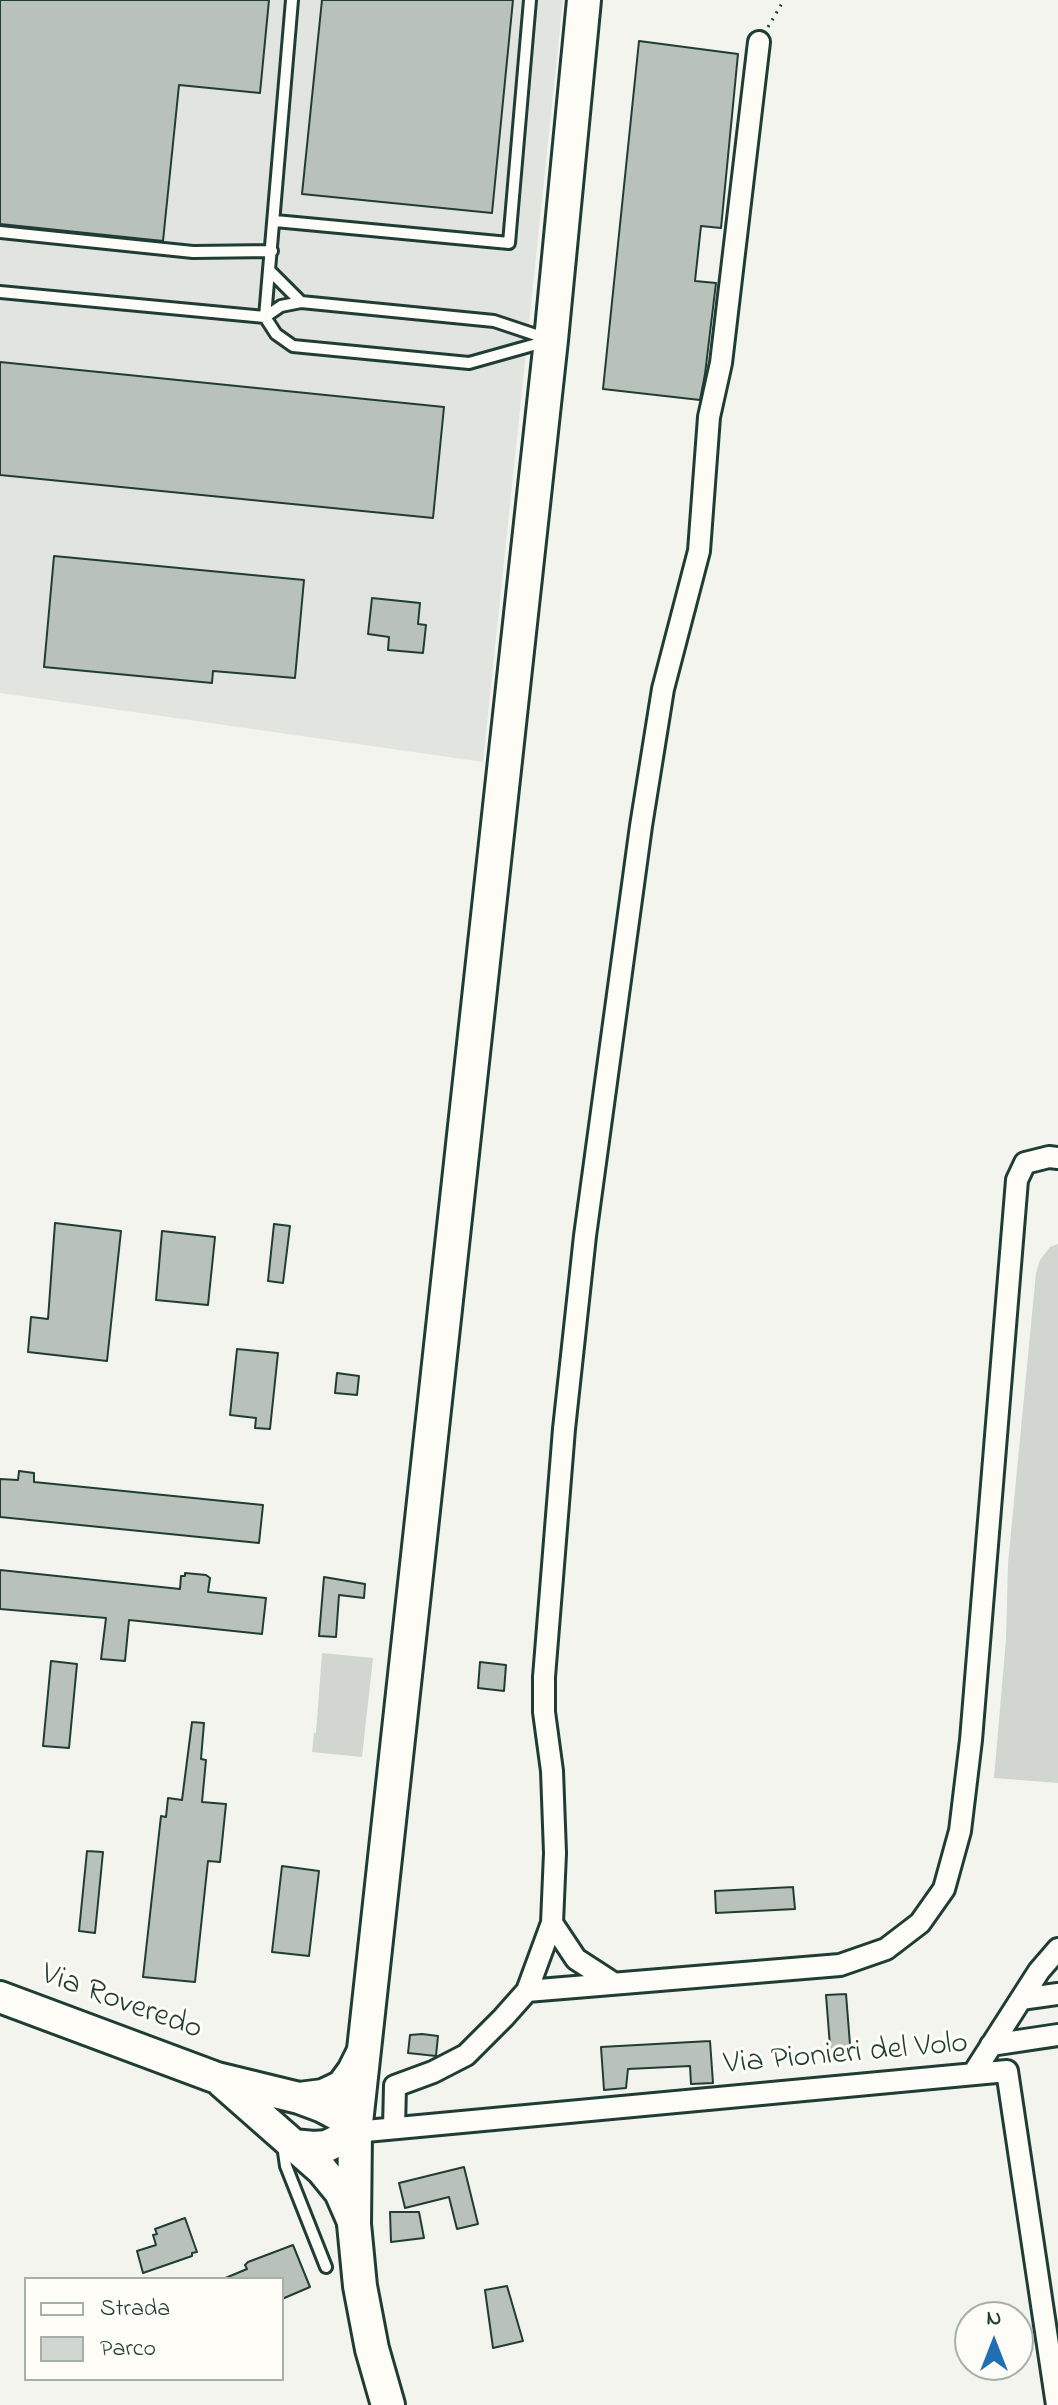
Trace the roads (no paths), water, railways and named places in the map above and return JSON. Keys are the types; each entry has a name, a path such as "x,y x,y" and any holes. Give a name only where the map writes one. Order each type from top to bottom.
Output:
{"main road":[{"path":"388,2405 362,2299 354,2224 355,2132 551,340 584,0"},
{"name":"Via Roveredo","path":"0,1997 217,2078 299,2098 340,2116 355,2132"},
{"name":"Via Roveredo","path":"299,2098 323,2095 342,2086 363,2051"},
{"name":"Via Roveredo","path":"217,2078 322,2170 340,2192 354,2224"},
{"path":"287,2140 314,2147 327,2146 355,2132"}],"street":[{"path":"394,2128 395,2086 423,2077 466,2055 527,1991 552,1923 555,1853 544,1677 564,1429 584,1251 641,826 663,689 699,551 709,417 721,363 759,42"},
{"path":"527,1991 840,1965 886,1949 920,1923 944,1889 960,1831 971,1740 1017,1180 1025,1163 1058,1158"},
{"path":"552,1923 576,1959 613,1983"},
{"path":"973,2074 1021,1999 1058,1949"},
{"path":"1021,1999 1058,1994"},
{"path":"991,2045 1058,2035"},
{"name":"Via Pionieri del Volo","path":"355,2132 1007,2071 1057,2405"}],"lane":[{"path":"292,0 265,317 276,334 293,346 469,363 551,340"},
{"path":"275,221 509,243 530,0"},
{"path":"0,232 193,252 272,251"},
{"path":"270,271 301,302"},
{"path":"0,292 265,317 281,306 301,302 494,321 551,340"},
{"path":"287,2140 286,2166 326,2267"}]}
